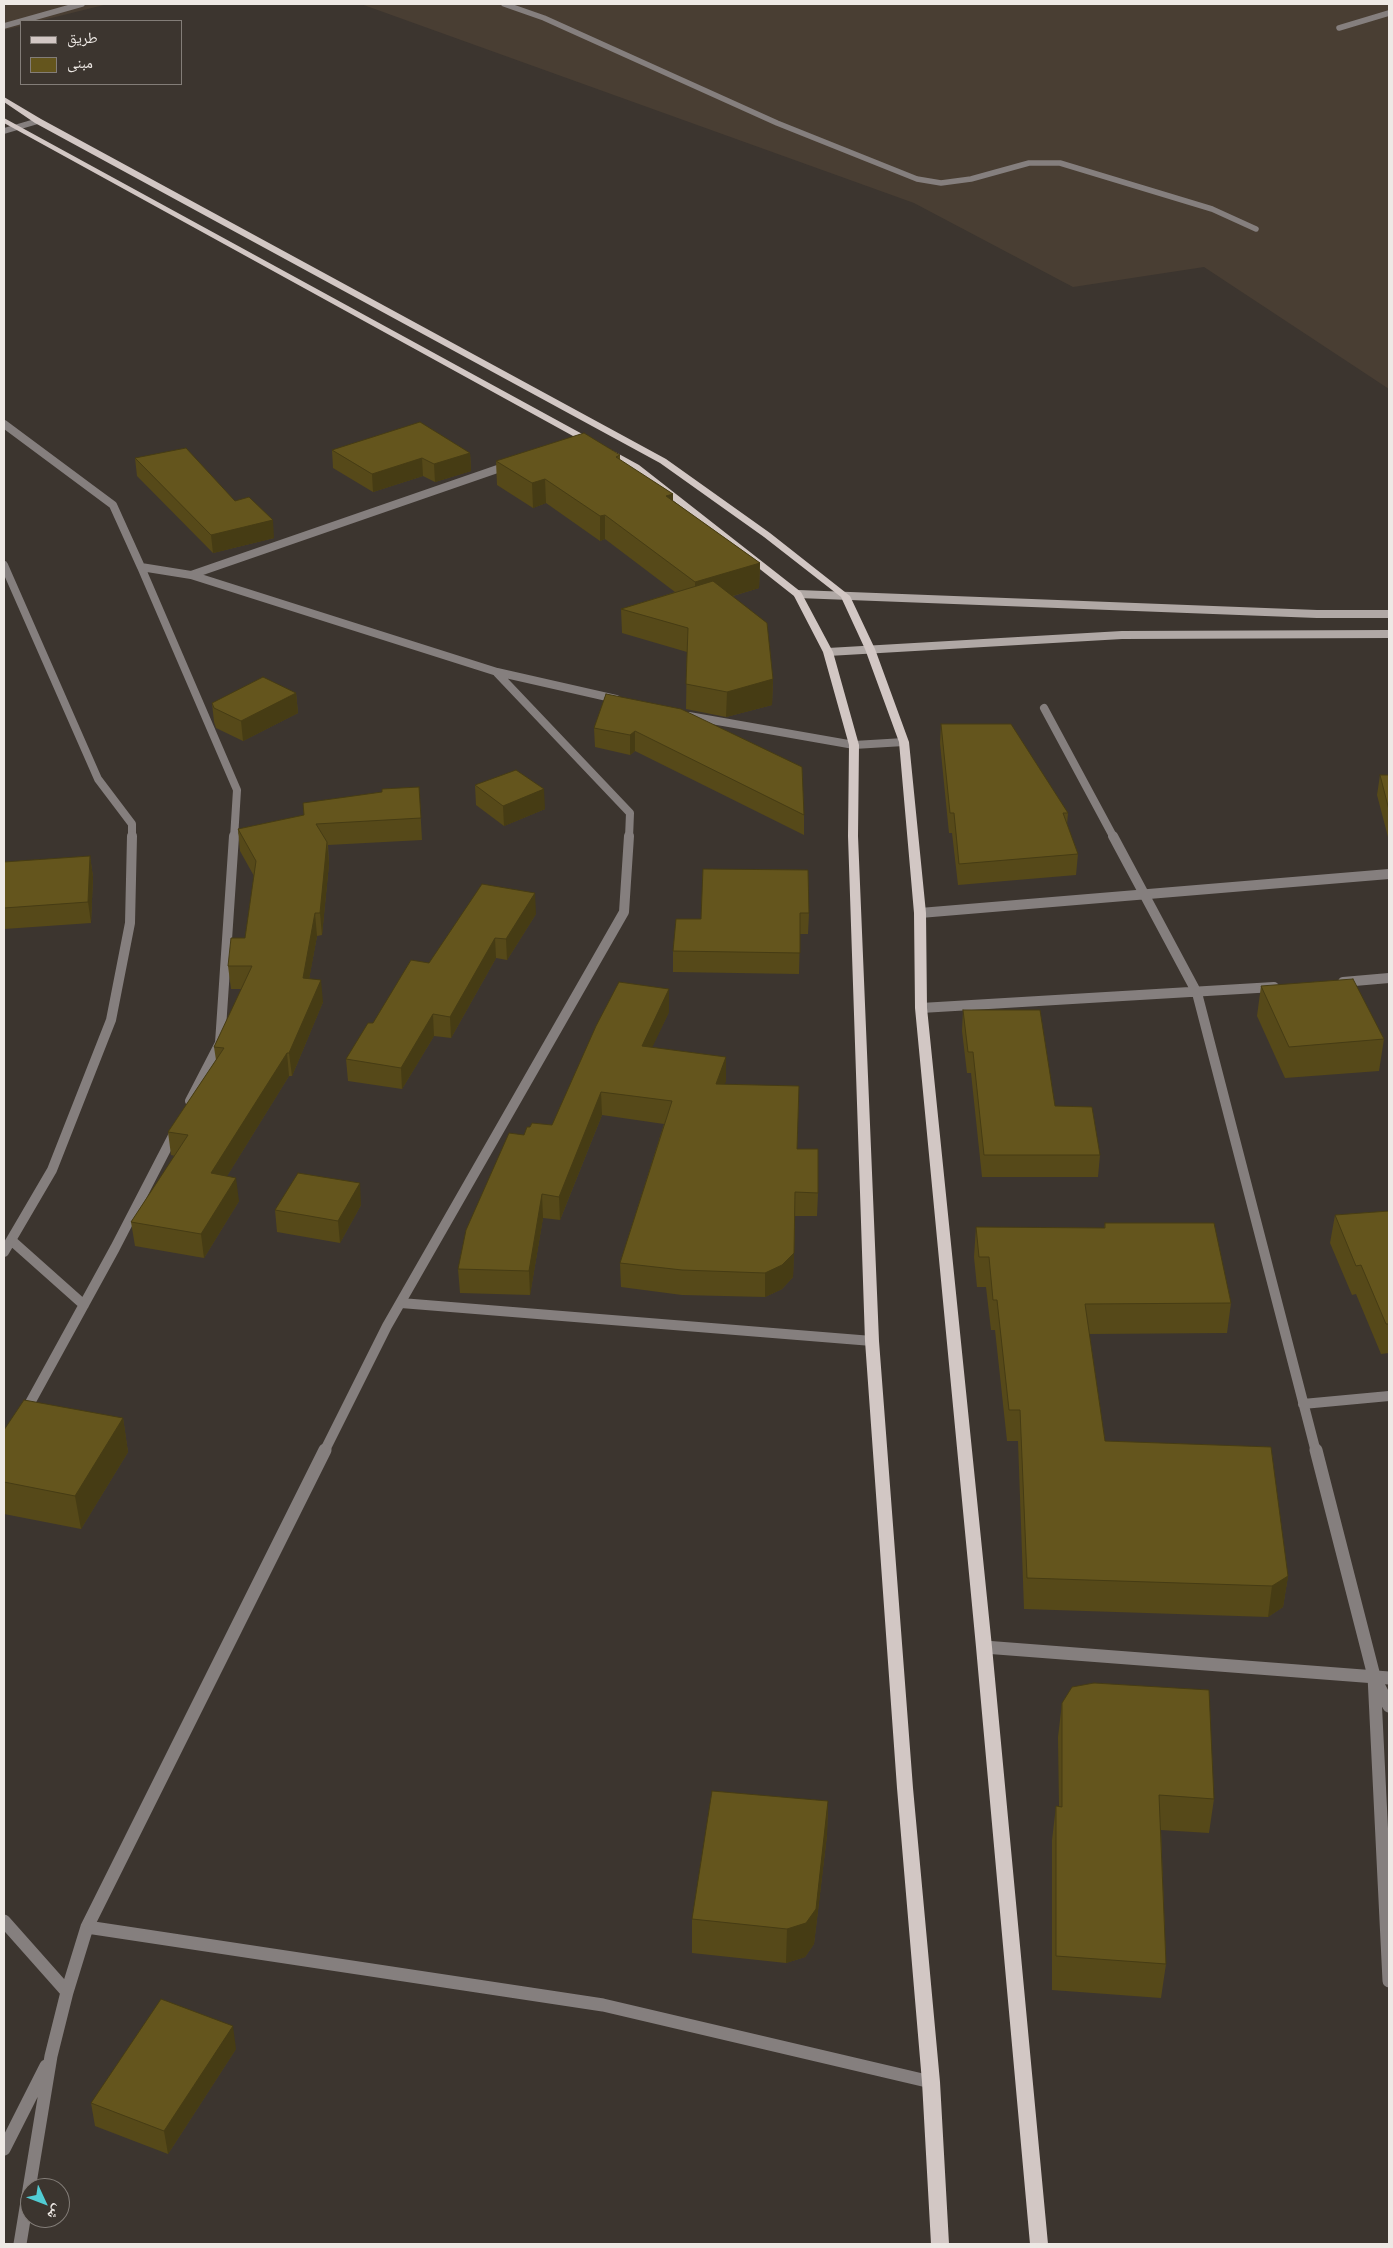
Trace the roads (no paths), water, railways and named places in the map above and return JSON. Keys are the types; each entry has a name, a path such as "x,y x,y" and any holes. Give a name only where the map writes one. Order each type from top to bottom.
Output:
{"main road":[{"path":"4,99 38,121 663,462 767,535 844,596 870,649 904,742 920,913 921,1008 984,1647 1039,2244"},
{"path":"4,120 636,467 798,594 828,652 854,745 853,836 872,1341 906,1788 931,2082 940,2244"}],"street":[{"path":"25,20 82,4"},
{"path":"504,4 553,22 777,123 917,179 941,183 971,179 1029,163 1060,162 1212,209 1256,229"},
{"path":"1339,28 1389,13"},
{"path":"4,26 20,21"},
{"path":"4,131 38,121"},
{"path":"4,424 47,458 113,505 237,790 220,1043 183,1114"},
{"path":"575,442 584,438"},
{"path":"191,575 519,461"},
{"path":"4,565 98,779 132,824 130,923 111,1020 52,1170 4,1252"},
{"path":"141,567 191,575 497,672 622,700"},
{"path":"798,594 1317,614 1389,614"},
{"path":"828,652 1122,635 1389,634"},
{"path":"20,2244 51,2056 66,1992 86,1927 401,1302 624,912 630,813 497,672"},
{"path":"1044,708 1197,993 1374,1676 1389,1981"},
{"path":"680,713 854,745 904,742"},
{"path":"920,913 1389,874"},
{"path":"1332,982 1389,978"},
{"path":"921,1008 1197,993 1284,986"},
{"path":"17,1423 84,1305 179,1123"},
{"path":"11,1240 84,1305"},
{"path":"401,1302 872,1341"},
{"path":"1304,1404 1389,1396"},
{"path":"984,1647 1389,1678"},
{"path":"1374,1676 1389,1706"},
{"path":"4,1921 66,1992"},
{"path":"86,1927 603,2005 931,2082"},
{"path":"4,2150 51,2056"}]}
